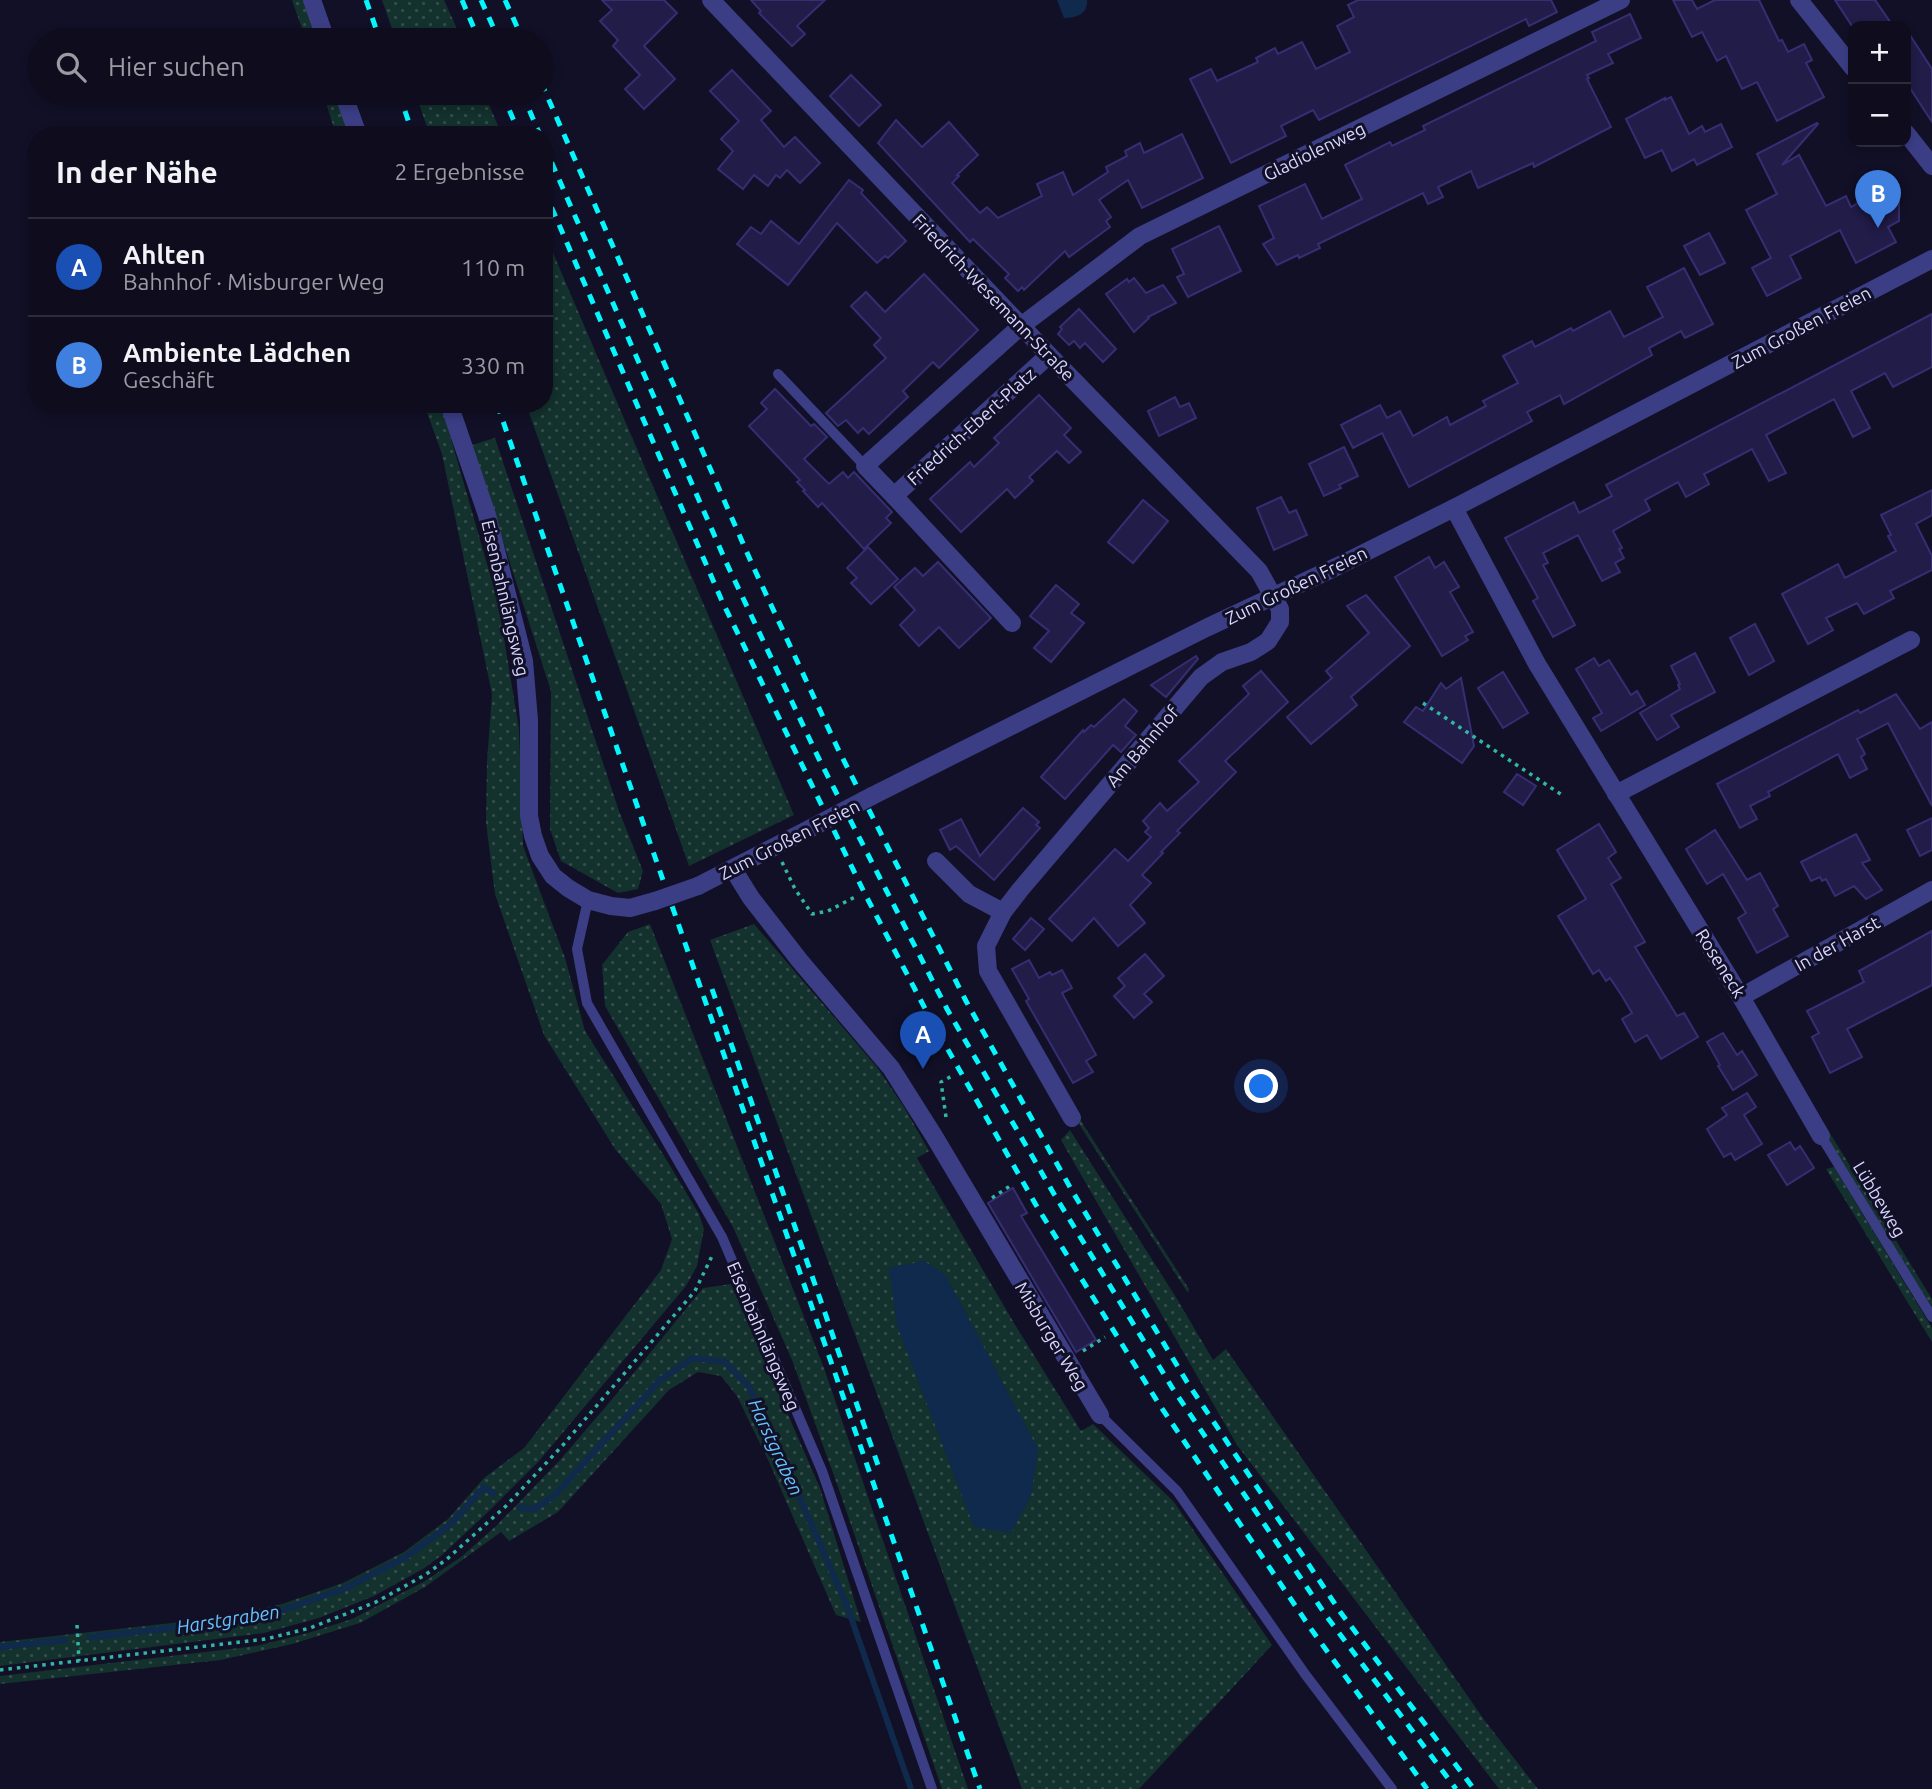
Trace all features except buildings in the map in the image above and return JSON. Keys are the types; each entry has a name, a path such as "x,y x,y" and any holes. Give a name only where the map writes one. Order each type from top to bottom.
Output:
{"street":[{"path":"312,0 322,28"},
{"name":"Gladiolenweg","path":"1021,326 1140,236 1622,0"},
{"path":"1799,0 1848,62"},
{"name":"Friedrich-Wesemann-Straße","path":"713,1 1021,326 1259,571 1274,596"},
{"path":"348,105 355,126"},
{"path":"1911,139 1932,166"},
{"name":"Zum Großen Freien","path":"654,901 698,886 733,869 774,845 1206,628 1454,508 1932,259"},
{"path":"865,466 1021,326"},
{"name":"Friedrich-Ebert-Platz","path":"894,496 1049,355"},
{"name":"Eisenbahnlängsweg","path":"452,413 487,515 524,661 529,720 529,816 540,856 553,876 589,900 629,908 654,901"},
{"name":"Friedrich-Ebert-Platz","path":"865,466 1012,623"},
{"name":"Roseneck","path":"1454,508 1537,664 1741,997 1821,1136"},
{"name":"Am Bahnhof","path":"1072,1118 988,971 986,946 1003,912 1020,890 1201,677 1223,662 1251,652 1268,641 1280,622 1280,609 1274,596"},
{"path":"1616,794 1911,640"},
{"path":"936,861 970,894 1003,912"},
{"name":"Misburger Weg","path":"733,869 751,898 800,961 891,1068 1100,1415"},
{"name":"In der Harst","path":"1741,997 1932,890"}],"lane":[{"name":"Friedrich-Ebert-Platz","path":"778,374 865,466"},
{"name":"Eisenbahnlängsweg","path":"589,900 577,949 587,1003 722,1237 822,1471 932,1789"},
{"name":"Lübbeweg","path":"1821,1136 1932,1317"},
{"name":"Misburger Weg","path":"1100,1415 1177,1491 1305,1674 1392,1789"}],"path":[{"path":"1423,703 1562,795"},
{"path":"781,859 795,889 812,914 828,911 855,897"},
{"path":"934,1136 947,1127 941,1082 951,1076"},
{"path":"0,1670 266,1639 310,1628 376,1602 425,1575 506,1506 563,1445 695,1291 722,1237"},
{"path":"1067,1361 1105,1337"},
{"path":"77,1625 79,1661"}],"green space":[{"path":"292,0 304,0 313,28 302,28"},
{"path":"382,0 444,0 457,28 392,28"},
{"path":"327,105 340,105 347,126 333,126"},
{"path":"419,105 489,105 498,126 427,126"},
{"path":"553,253 794,815 689,866 529,413 553,413"},
{"path":"427,413 444,413 498,602 519,729 523,846 565,958 585,1031 699,1214 704,1229 697,1266 686,1286 539,1461 442,1555 423,1569 374,1596 319,1618 264,1633 0,1666 0,1642 217,1618 282,1604 343,1583 404,1552 448,1519 484,1478 524,1448 661,1270 672,1239 661,1204 615,1149 544,1035 495,894 486,822 492,694 442,454"},
{"path":"495,438 619,811 643,871 638,889 618,893 561,861 550,829 551,691 472,445"},
{"path":"650,924 824,1368 968,1789 942,1789 792,1360 733,1227 605,1006 602,965 628,932"},
{"path":"754,924 877,1067 904,1107 929,1151 917,1158 1081,1431 1093,1424 1174,1502 1272,1645 1139,1789 1022,1789 710,940"},
{"path":"1079,1118 1189,1289 1188,1293 1077,1121"},
{"path":"1825,1125 1932,1299 1932,1307 1821,1127"},
{"path":"1070,1130 1213,1360 1226,1349 1485,1721 1538,1789 1499,1789 1237,1445 1061,1140"},
{"path":"1834,1167 1932,1328 1932,1342 1826,1169"},
{"path":"731,1284 820,1488 861,1622 836,1615 737,1396 721,1376 698,1372 669,1390 558,1512 509,1541 501,1532 425,1587 360,1623 292,1644 221,1660 0,1684 0,1676 256,1646 352,1619 425,1581 461,1557 496,1526 560,1460 703,1288"}],"water":[{"path":"1057,0 1087,0 1087,5 1080,14 1064,18"},
{"path":"924,1261 945,1274 1038,1449 1031,1496 1011,1533 974,1527 897,1326 889,1268"}],"waterway":[{"name":"Harstgraben","path":"520,1508 535,1509 555,1495 660,1380 693,1358 725,1362 749,1387 783,1459 847,1606 911,1789"},
{"name":"Harstgraben","path":"90,1637 217,1623 284,1610 346,1588 406,1557 451,1524 484,1487 494,1494"},
{"name":"Harstgraben","path":"0,1647 65,1640"}],"railway":[{"path":"366,0 376,28"},
{"path":"462,0 474,28"},
{"path":"481,0 494,28"},
{"path":"505,0 518,28"},
{"path":"403,105 410,126"},
{"path":"507,105 516,126"},
{"path":"527,105 536,126"},
{"path":"551,105 752,564 838,749 966,1001 1071,1189 1187,1382 1341,1613 1474,1789"},
{"path":"553,166 726,562 818,757 947,1009 1054,1194 1173,1389 1327,1617 1456,1789"},
{"path":"553,211 722,601 865,894 930,1018 1036,1205 1157,1401 1311,1629 1427,1789"},
{"path":"500,413 980,1789"},
{"path":"712,989 879,1468"}],"place":[{"name":"Ambiente Lädchen","path":"1878,228"},
{"name":"Ahlten","path":"923,1069"}]}
